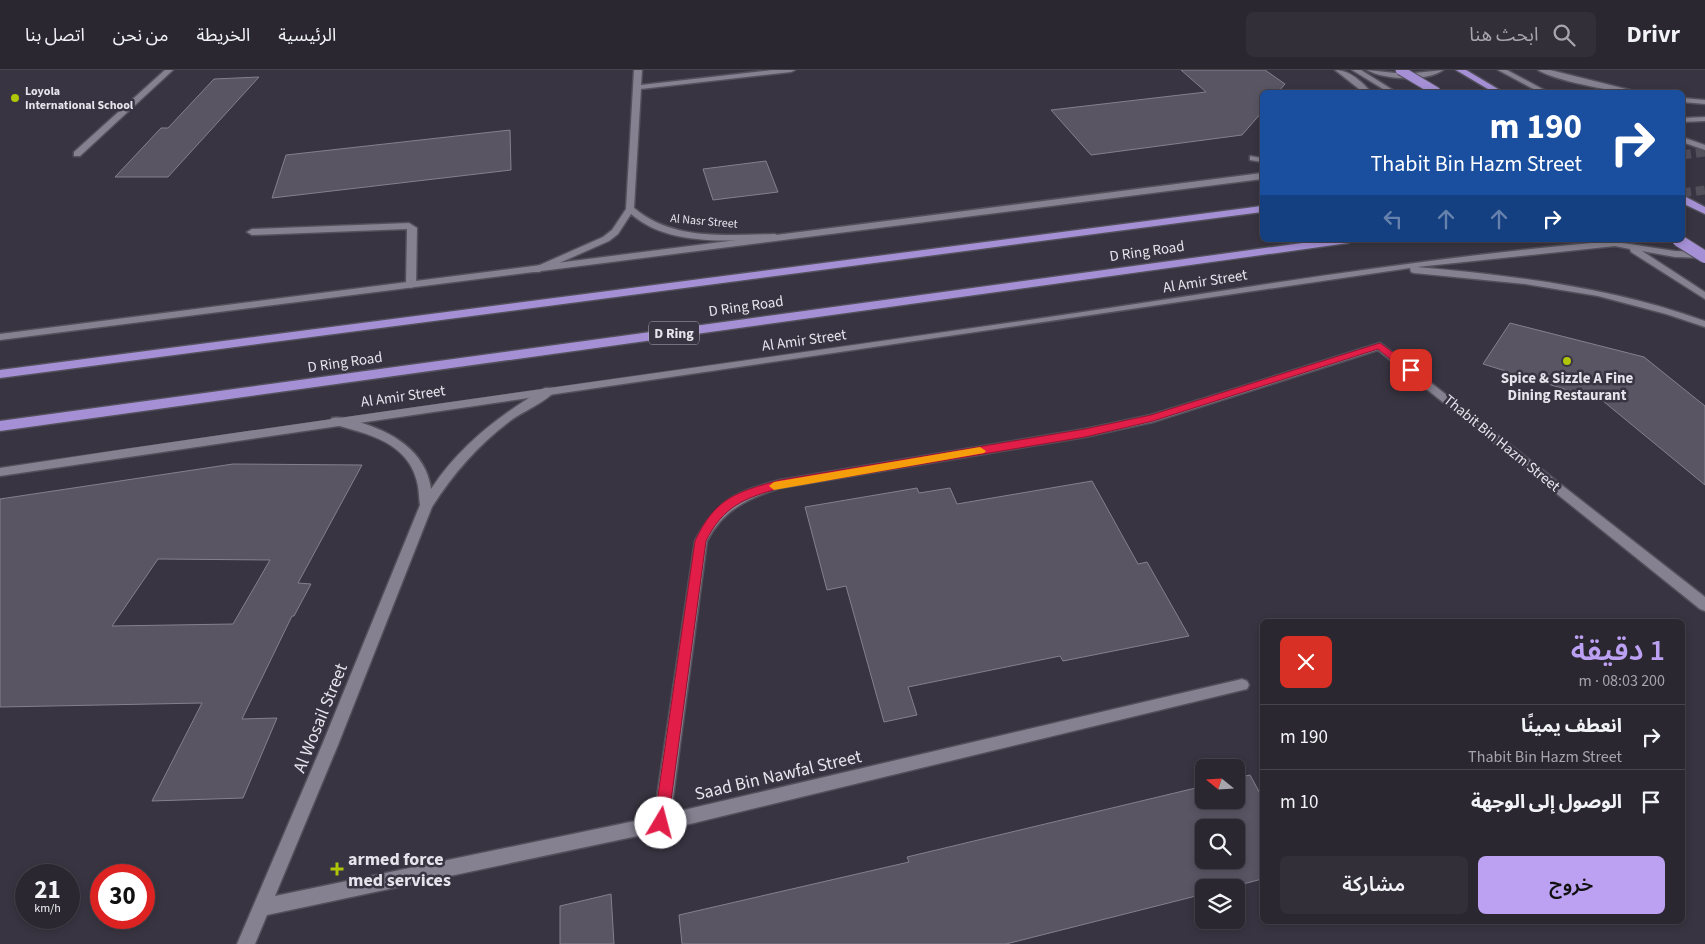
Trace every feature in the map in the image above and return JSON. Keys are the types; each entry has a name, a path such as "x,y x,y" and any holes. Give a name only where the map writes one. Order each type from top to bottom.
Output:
{"highway":[{"path":"1400,70 1434,90"},
{"path":"1460,70 1495,90"},
{"path":"1685,200 1705,211"},
{"name":"D Ring Road","path":"0,374 1260,209"},
{"name":"D Ring Road","path":"0,426 1334,242"},
{"path":"1681,242 1705,256"}],"street":[{"path":"77,154 169,70"},
{"path":"536,270 606,240 616,232 630,209 638,70"},
{"path":"638,87 791,70"},
{"path":"1339,70 1365,90"},
{"path":"1356,70 1389,90"},
{"path":"1371,70 1387,74 1418,76 1439,70"},
{"path":"1502,70 1540,90"},
{"path":"1542,70 1588,84 1622,90"},
{"path":"1685,100 1705,102"},
{"path":"1685,120 1705,119"},
{"path":"1685,140 1705,148"},
{"path":"1253,158 1260,160"},
{"path":"0,338 1260,176"},
{"name":"Al Nasr Street","path":"630,209 649,225 665,231 699,235 784,237"},
{"path":"252,232 409,226 412,228 411,285"},
{"path":"1606,242 1675,254 1705,256"},
{"name":"Al Amir Street","path":"0,472 331,421 1035,322 1389,268 1532,250 1613,244"},
{"path":"1630,247 1705,296"},
{"path":"1389,268 1500,277 1557,284 1631,299 1705,324"},
{"name":"Thabit Bin Hazm Street","path":"661,823 700,541 710,522 729,503 752,492 780,484 1085,433 1153,418 1380,346 1705,605"},
{"name":"Al Wosail Street","path":"246,944 426,506 443,477 471,446 511,413 549,391"},
{"name":"Al Wosail Street","path":"331,421 376,431 395,441 409,453 420,468 426,486 426,506"},
{"name":"Saad Bin Nawfal Street","path":"262,908 661,823 1242,685"}],"building":[{"path":"1181,70 1265,70 1285,84 1280,90 1260,90 1260,114 1242,135 1091,155 1051,110 1206,92"},
{"path":"259,77 168,177 115,177 161,128 168,128 214,79"},
{"path":"510,130 511,170 272,198 286,155"},
{"path":"766,161 778,192 713,200 703,169"},
{"name":"Spice & Sizzle A Fine Dining Restaurant","path":"1510,323 1644,357 1705,406 1705,485 1603,401 1483,364"},
{"path":"233,464 362,465 298,583 311,584 294,616 292,616 242,719 277,718 243,798 152,801 202,703 0,707 0,499","holes":["158,559 270,560 233,624 112,626"]},
{"path":"1092,481 1138,564 1147,562 1189,636 1063,661 1060,656 908,687 917,715 884,722 846,586 827,590 805,507 917,488 919,493 950,488 957,504"},
{"path":"1250,775 1260,793 1260,880 1245,884 1245,879 1195,879 1195,896 1006,944 682,944 679,915 909,862 907,857 1195,788 1195,809 1245,809 1245,776"},
{"path":"611,894 614,944 560,944 560,906"}],"tunnel":[{"path":"1685,155 1705,152"},
{"path":"1685,193 1705,190"}],"slow traffic":[{"path":"774,486 980,451"}],"place":[{"name":"Loyola International School","path":"15,98"},
{"name":"Spice & Sizzle A Fine Dining Restaurant","path":"1567,361"},
{"name":"armed force med services","path":"337,869"}],"route":[{"path":"661,823 700,541 710,522 729,503 752,492 780,484 1085,433 1153,418 1380,346 1411,370"}]}
